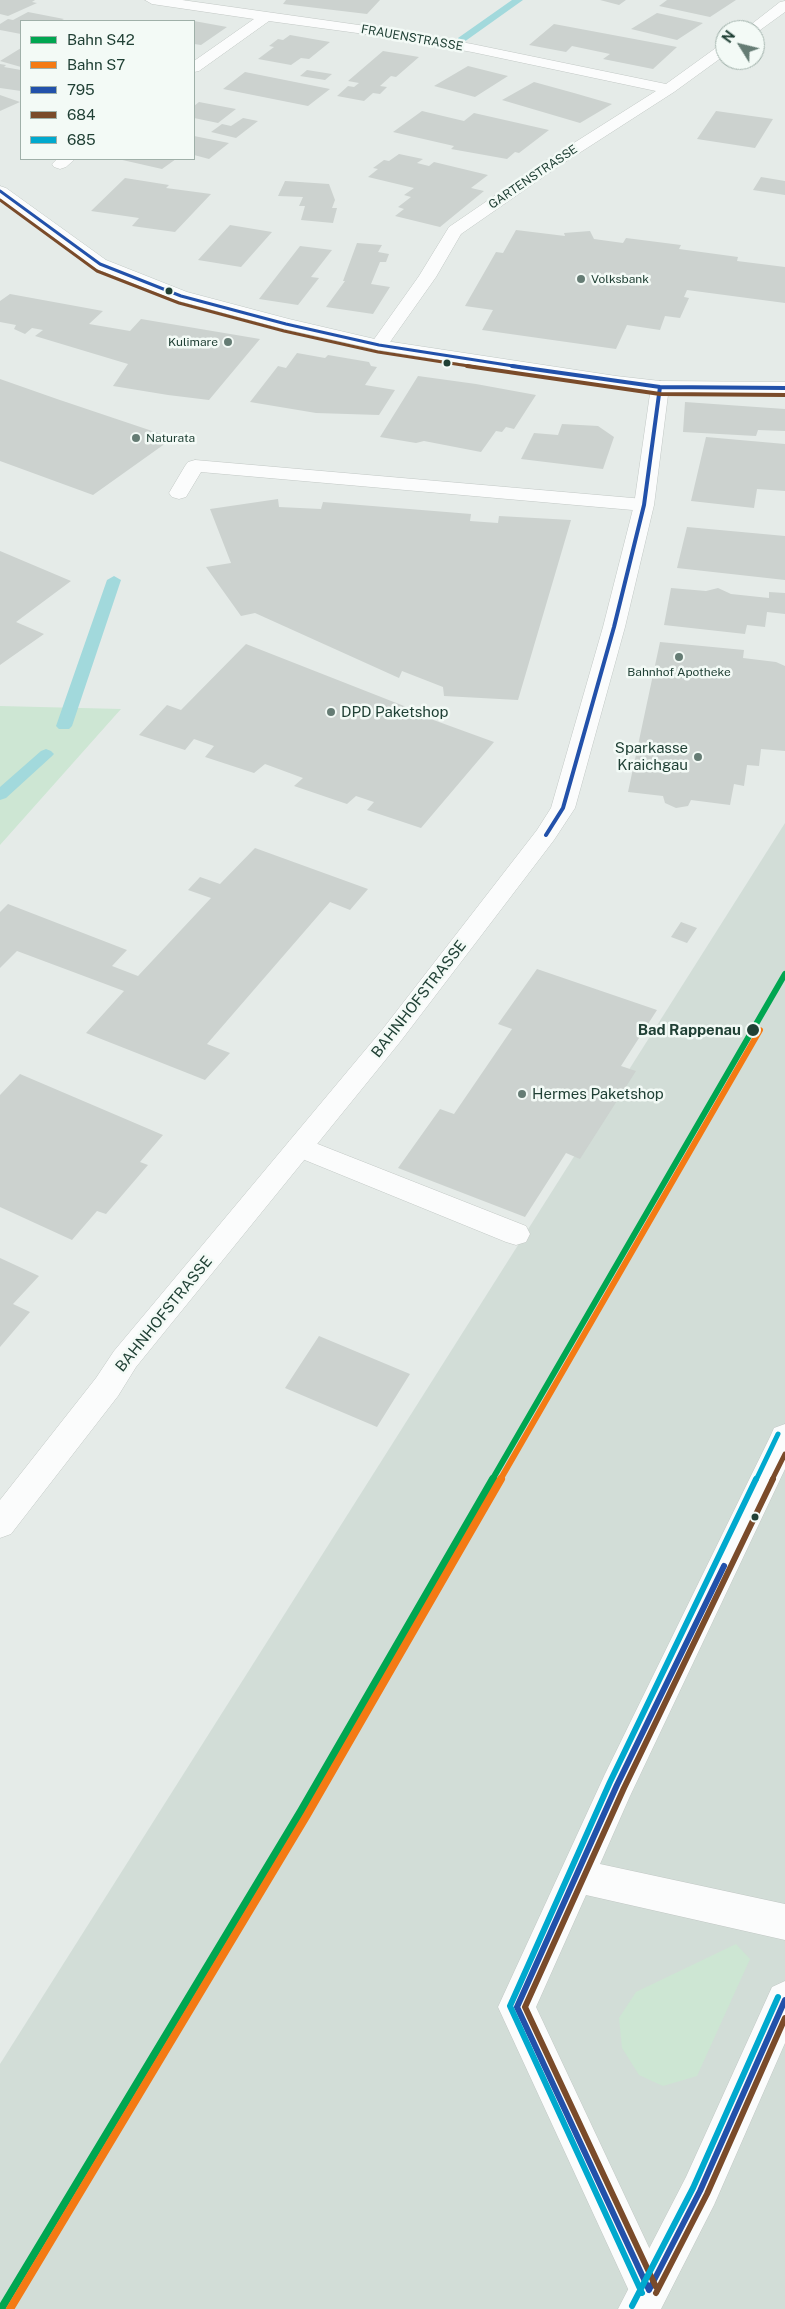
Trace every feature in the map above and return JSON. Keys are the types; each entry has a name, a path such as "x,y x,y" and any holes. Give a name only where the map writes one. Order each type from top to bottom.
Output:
{"street":[{"name":"FRAUENSTRASSE","path":"152,0 268,15 472,48 669,89"},
{"path":"765,20 785,5"},
{"path":"195,67 268,15"},
{"name":"GARTENSTRASSE","path":"379,345 427,277 455,231 553,163 669,89 715,55"},
{"path":"0,190 100,264 180,296 286,324 379,345 616,382 660,387 785,388"},
{"name":"BAHNHOFSTRASSE","path":"0,1524 107,1387 125,1360 391,1036 546,835 563,808 614,627 644,505 660,387"},
{"path":"178,494 194,466 644,505"},
{"path":"300,1147 516,1234"},
{"path":"644,2300 517,2007 576,1876 785,1437"},
{"path":"576,1876 785,1922"},
{"path":"644,2300 700,2192 785,2000"}],"shaded area":[{"path":"785,823 785,2309 0,2309 0,2064"}],"green space":[{"path":"0,706 121,709 0,845"},
{"path":"736,1944 750,1959 697,2076 663,2086 639,2075 622,2048 619,2018 636,1992"}],"building":[{"path":"0,0 35,0 32,2 37,3 8,16 0,14"},
{"path":"286,0 380,0 367,14 283,4"},
{"path":"600,0 626,0 619,5"},
{"path":"667,0 736,0 710,17 659,6"},
{"path":"28,12 64,19 20,20 20,34 0,30 0,24 8,19 13,20"},
{"path":"657,13 703,23 677,40 631,29"},
{"path":"195,21 227,27 201,45 195,44"},
{"path":"554,24 677,47 653,69 603,59 610,54 572,46 566,52 529,45"},
{"path":"290,35 330,42 309,59 301,58 291,65 258,59 274,47 269,46 278,39 283,40"},
{"path":"20,49 20,67 0,61"},
{"path":"383,51 419,57 396,77 391,76 380,86 387,87 380,94 373,93 364,101 337,96 348,86 354,87 359,83 348,81"},
{"path":"0,64 6,65 4,67 20,70 20,91 0,88"},
{"path":"468,66 508,76 475,97 434,86"},
{"path":"307,70 332,74 325,80 300,76"},
{"path":"245,72 330,89 308,106 223,89"},
{"path":"534,82 612,104 580,123 502,100"},
{"path":"0,95 20,102 0,111"},
{"path":"199,102 236,109 218,123 195,118 195,105"},
{"path":"422,111 464,121 474,113 549,130 519,153 515,152 507,159 451,149 454,146 393,132"},
{"path":"716,111 773,119 755,148 697,139"},
{"path":"243,118 258,121 236,138 211,132 222,124 231,126"},
{"path":"195,136 229,143 209,159 195,155"},
{"path":"399,154 423,159 417,163 429,166 434,162 488,175 471,188 484,191 440,227 395,216 404,209 398,207 411,197 404,195 414,188 368,177 378,169 373,168 384,160 389,161"},
{"path":"122,160 175,160 162,169"},
{"path":"761,177 785,181 785,195 753,190"},
{"path":"125,178 169,185 166,188 211,194 175,232 132,226 139,218 91,211"},
{"path":"285,181 329,184 335,200 332,208 337,208 333,223 301,220 305,206 299,206 303,197 278,196"},
{"path":"230,225 272,232 241,267 198,260"},
{"path":"516,230 565,236 564,233 590,231 594,239 623,243 626,238 681,245 679,249 738,257 737,261 785,267 785,303 687,290 684,297 689,298 680,318 665,316 660,330 627,325 616,349 482,330 493,310 465,306 496,252 503,253"},
{"path":"357,243 382,245 378,252 389,254 386,262 380,262 371,284 390,287 373,314 326,307 345,281 343,281"},
{"path":"300,246 332,250 311,277 319,278 298,305 259,299"},
{"path":"10,294 103,311 89,324 130,331 141,319 260,339 209,400 113,386 128,364 35,336 43,330 32,328 25,334 14,329 16,325 0,322 0,301"},
{"path":"297,353 325,358 328,355 369,362 371,366 377,367 365,385 395,390 379,415 316,413 250,402 278,366 286,368"},
{"path":"418,376 536,395 514,429 506,427 502,432 496,431 481,452 424,441 416,443 380,437"},
{"path":"0,379 173,438 93,495 0,461"},
{"path":"685,402 785,409 785,431 758,430 756,436 683,432"},
{"path":"562,424 598,426 614,437 603,469 521,459 534,433 558,435"},
{"path":"706,437 785,444 785,491 757,489 754,508 691,501"},
{"path":"278,499 279,507 321,509 323,502 471,514 470,521 498,523 499,516 571,520 518,700 444,696 443,687 402,671 399,678 255,613 241,616 206,567 231,563 210,509"},
{"path":"687,527 785,536 785,580 677,568"},
{"path":"0,551 71,581 16,622 44,634 0,665"},
{"path":"671,588 706,591 718,588 731,594 769,598 769,592 785,593 785,614 767,612 765,627 747,625 745,634 664,625"},
{"path":"660,642 744,650 743,658 776,662 785,666 785,751 761,749 759,766 747,765 744,786 734,784 730,805 691,800 688,806 676,808 665,803 663,796 628,792"},
{"path":"246,644 404,706 417,714 494,742 421,828 367,810 374,802 356,796 347,804 294,786 303,778 265,764 254,773 205,757 214,746 194,739 185,750 139,735 167,705 181,710"},
{"path":"255,848 368,889 350,910 330,902 207,1044 230,1053 205,1080 86,1033 124,991 17,951 0,968 0,912 8,904 127,950 112,966 138,976 211,898 188,890 200,877 220,884"},
{"path":"681,922 697,928 687,943 671,937"},
{"path":"537,969 657,1010 621,1066 636,1071 580,1159 566,1153 525,1217 398,1168 440,1109 454,1114 512,1029 498,1024"},
{"path":"20,1074 163,1135 140,1162 148,1165 106,1214 97,1211 72,1240 0,1207 0,1095"},
{"path":"0,1258 39,1276 13,1304 30,1312 0,1347"},
{"path":"319,1336 410,1374 377,1427 285,1388"}],"waterway":[{"path":"461,40 518,0"},
{"path":"64,726 114,580"},
{"path":"0,795 46,754"}],"rail line":[{"name":"S42","path":"1,2309 301,1811 785,974"},
{"name":"S7","path":"10,2309 307,1815 760,1030"}],"transit line":[{"name":"795","path":"0,191 100,264 181,296 286,324 379,345 616,382 660,387 785,388"},
{"name":"684","path":"0,200 97,271 179,303 284,331 378,352 615,389 660,394 785,395"},
{"name":"795","path":"546,835 563,808 614,627 644,505 660,387"},
{"name":"685","path":"642,2293 510,2006 610,1782 778,1434"},
{"name":"684","path":"656,2287 525,2007 624,1788 785,1454"},
{"name":"795","path":"649,2290 517,2007 617,1785 724,1566"},
{"name":"685","path":"632,2306 693,2188 778,1997"},
{"name":"795","path":"649,2290 700,2191 785,2000"},
{"name":"684","path":"656,2293 707,2194 785,2018"}],"place":[{"name":"Volksbank","path":"581,279"},
{"name":"Kulimare","path":"228,342"},
{"name":"Naturata","path":"136,438"},
{"name":"Bahnhof Apotheke","path":"679,657"},
{"name":"DPD Paketshop","path":"331,712"},
{"name":"Sparkasse Kraichgau","path":"698,757"},
{"name":"Bad Rappenau","path":"753,1030"},
{"name":"Hermes Paketshop","path":"522,1094"}]}
